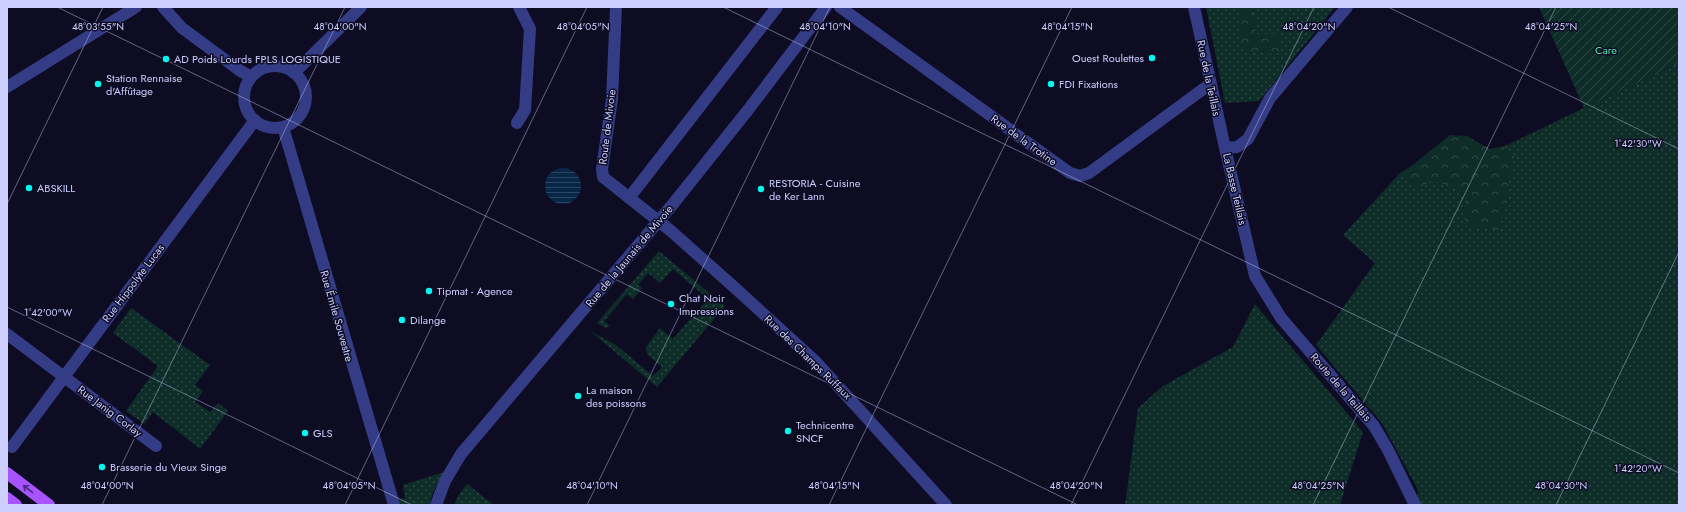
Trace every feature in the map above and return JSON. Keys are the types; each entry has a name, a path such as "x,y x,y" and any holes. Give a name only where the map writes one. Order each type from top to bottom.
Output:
{"main road":[{"path":"7,473 49,505"},
{"path":"7,498 16,505"}],"street":[{"path":"7,87 136,7"},
{"path":"163,7 182,28 239,70 251,77"},
{"path":"294,73 361,7"},
{"path":"517,123 525,110 530,29 519,7"},
{"name":"Route de Mivoie","path":"616,7 612,99 602,169 603,177 659,221"},
{"path":"629,198 777,7"},
{"name":"Rue de la Jaunais de Mivoie","path":"436,505 445,481 461,454 659,221 748,110 826,7"},
{"name":"Rue de la Trotine","path":"840,7 1070,173 1080,176 1089,173 1210,84"},
{"name":"Rue de la Teillais","path":"1194,7 1225,148"},
{"name":"La Basse Teillais","path":"1255,276 1225,148 1237,147 1248,139 1270,98 1347,7"},
{"path":"272,66 284,67 294,73 302,82 305,92 305,104 301,114 293,122 283,127 271,128 261,125 254,120 246,108 244,98 246,87 251,77 260,70 272,66"},
{"name":"Rue Hippolyte Lucas","path":"12,447 63,376 254,120"},
{"name":"Rue Émile Souvestre","path":"283,127 394,505"},
{"name":"Rue des Champs Ruffaux","path":"659,221 816,362 946,505"},
{"name":"Route de la Teillais","path":"1255,276 1281,318 1374,426 1388,450 1415,505"},
{"name":"Rue Janig Corlay","path":"7,334 156,446"}],"green space":[{"path":"1206,7 1335,7 1259,101 1225,103"},
{"path":"1238,7 1253,7 1256,34 1279,34 1282,53 1269,54 1245,50 1240,36"},
{"name":"Care","path":"1539,7 1679,7 1679,64 1584,108"},
{"path":"1679,64 1679,505 1409,505 1419,492 1382,423 1316,345 1375,263 1343,235 1400,173 1415,189 1433,180 1467,194 1514,155 1505,146"},
{"path":"1450,135 1467,136 1490,149 1505,146 1514,155 1500,230 1464,226 1466,194 1433,180 1415,190 1400,173 1410,167"},
{"path":"659,251 725,306 657,387 590,331 616,345 653,376 662,367 647,354 646,347 660,328 673,339 708,299 673,269 660,283 648,273 638,285 642,288 633,299 627,294 604,321 610,326 606,328 597,323"},
{"path":"1255,304 1363,432 1340,505 1125,505 1138,408 1163,386 1233,347"},
{"path":"131,308 210,365 195,385 203,391 195,402 210,412 218,403 228,411 200,449 153,412 144,424 126,411 158,366 113,333"},
{"path":"444,472 434,490 429,505 400,505 398,500 405,498 403,485"},
{"path":"467,484 494,505 454,505 459,494"}],"water":[{"path":"567,168 576,173 580,179 580,193 576,199 567,204 559,204 550,199 546,193 545,182 550,173 556,169"}],"place":[{"name":"Ouest Roulettes","path":"1152,58"},
{"name":"AD Poids Lourds FPLS LOGISTIQUE","path":"166,59"},
{"name":"Station Rennaise d'Affûtage","path":"98,84"},
{"name":"FDI Fixations","path":"1051,84"},
{"name":"ABSKILL","path":"29,188"},
{"name":"RESTORIA - Cuisine de Ker Lann","path":"761,189"},
{"name":"Tipmat - Agence","path":"429,291"},
{"name":"Chat Noir Impressions","path":"671,304"},
{"name":"Dilange","path":"402,320"},
{"name":"La maison des poissons","path":"578,396"},
{"name":"Technicentre SNCF","path":"788,431"},
{"name":"GLS","path":"305,433"},
{"name":"Brasserie du Vieux Singe","path":"102,467"}]}
